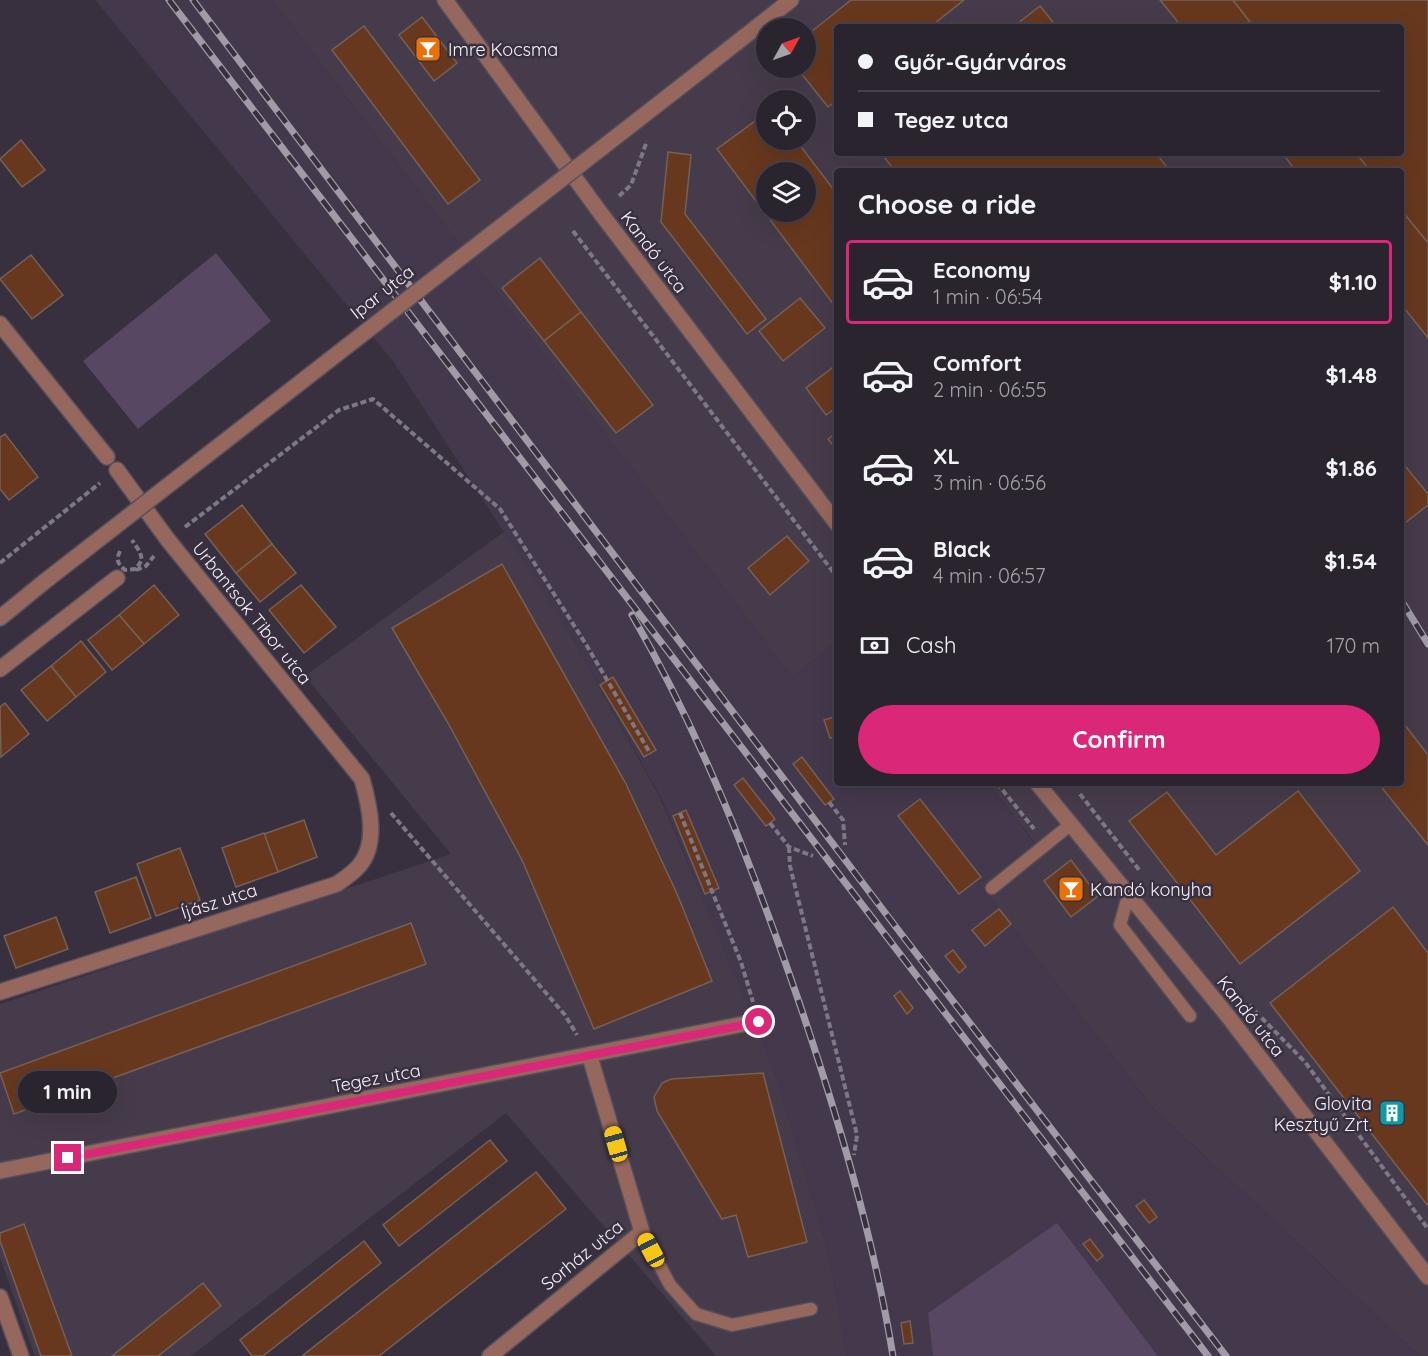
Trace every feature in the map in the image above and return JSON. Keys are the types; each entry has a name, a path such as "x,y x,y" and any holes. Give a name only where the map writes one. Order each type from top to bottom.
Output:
{"street":[{"name":"Kandó utca","path":"445,0 599,211 834,520"},
{"name":"Ipar utca","path":"0,618 791,0"},
{"path":"0,324 107,457"},
{"name":"Urbantsok Tibor utca","path":"117,470 168,540 362,779"},
{"path":"0,669 117,578"},
{"name":"Íjász utca","path":"0,992 337,884 360,866 368,847 371,825 362,779"},
{"name":"Kandó utca","path":"1039,786 1227,1015 1428,1277"},
{"name":"Tegez utca","path":"0,1171 759,1022"},
{"name":"Sorház utca","path":"490,1356 642,1232 590,1057"},
{"path":"0,1297 21,1356"}],"lane":[{"path":"992,888 1070,825"},
{"path":"1128,896 1120,925 1190,1016"},
{"path":"642,1232 669,1285 696,1314 732,1325 811,1309"}],"path":[{"path":"573,231 834,573"},
{"path":"117,578 146,566 168,540 339,410 373,399 500,509 588,646 606,681 650,753"},
{"path":"0,563 117,470"},
{"path":"119,524 140,552 139,565 130,571 124,570 117,563 121,550"},
{"path":"362,779 565,1015 590,1057"},
{"path":"999,786 1035,831"},
{"path":"1080,794 1145,877"},
{"path":"829,802 843,820 845,845"},
{"path":"680,813 741,962 759,1022"},
{"path":"770,823 789,848 790,866 857,1135 854,1155"},
{"path":"789,848 813,856"},
{"path":"1248,1004 1305,1062 1428,1229"}],"shaded area":[{"path":"95,0 272,0 792,677 834,644 834,786 990,786 1035,844 979,884 1153,1108 1419,1356 1158,1356 1057,1224 928,1313 933,1356 847,1356 827,1247 777,1079 661,798 572,637 393,361"},
{"path":"272,0 1428,0 1428,1356 1419,1356 1153,1108 979,884 1035,843 990,786 1404,786 1404,168 834,168 834,644 792,677"},
{"path":"216,253 271,321 138,429 83,361"},
{"path":"505,531 572,637 660,798 744,996 777,1079 827,1247 847,1356 716,1356 506,1113 191,1356 35,1356 0,1258 0,1004 451,854 305,676"},
{"path":"1057,1223 1158,1356 933,1356 928,1313"}],"building":[{"path":"851,0 964,0 934,24 834,24 834,102 828,107 805,78 816,78 816,28"},
{"path":"1160,0 1233,0 1252,24 1180,24"},
{"path":"1233,0 1428,0 1428,243 1404,214 1404,168 1368,168 1358,156 1404,156 1404,24 1252,24"},
{"path":"1040,6 1055,24 1017,24"},
{"name":"Imre Kocsma","path":"422,17 457,63 434,81 399,35"},
{"path":"364,26 480,180 448,204 332,50"},
{"path":"756,120 756,150 804,150 813,162 756,162 756,201 717,149"},
{"path":"21,140 45,170 22,187 0,159"},
{"path":"668,152 691,155 685,214 766,319 747,334 661,222"},
{"path":"883,156 1158,156 1166,166 1163,168 893,168"},
{"path":"1284,156 1358,156 1368,168 1294,168"},
{"path":"816,166 834,190 834,305 772,222 816,222"},
{"path":"1404,214 1428,243 1428,338 1404,308"},
{"path":"31,255 63,295 32,319 0,279"},
{"path":"540,258 581,312 544,341 502,288"},
{"path":"800,298 825,328 783,361 759,331"},
{"path":"581,312 653,405 616,433 544,341"},
{"path":"834,366 834,409 826,415 806,388"},
{"path":"5,434 38,477 9,500 0,489 0,437"},
{"path":"834,434 834,446 828,439"},
{"path":"1404,465 1428,494 1428,505 1404,524"},
{"path":"242,505 272,544 236,573 205,534"},
{"path":"787,536 809,561 770,595 748,568"},
{"path":"272,544 296,573 260,602 236,573"},
{"path":"502,564 626,784 678,896 712,981 594,1029 522,860 448,723 392,628"},
{"path":"154,585 179,615 144,644 119,615"},
{"path":"301,585 336,627 304,653 269,610"},
{"path":"119,615 144,644 112,670 88,640"},
{"path":"81,641 106,672 76,697 51,666"},
{"path":"51,666 76,697 47,721 21,690"},
{"path":"613,677 656,750 644,757 600,685"},
{"path":"5,703 29,734 1,757 0,707"},
{"path":"834,717 834,737 830,738 824,720"},
{"path":"1404,724 1428,755 1428,845 1380,786 1404,786"},
{"path":"802,757 834,799 825,805 793,764"},
{"path":"743,778 775,819 766,826 734,785"},
{"path":"1298,791 1360,871 1240,964 1129,821 1167,792 1216,855"},
{"path":"920,799 981,877 959,894 898,816"},
{"path":"686,810 719,888 705,894 673,816"},
{"path":"304,820 317,857 278,872 264,834"},
{"path":"264,833 278,872 236,887 222,848"},
{"path":"180,848 200,900 156,916 137,864"},
{"name":"Kandó konyha","path":"1071,860 1098,896 1071,917 1044,881"},
{"path":"136,877 151,918 110,933 95,892"},
{"name":"Glovita Kesztyű Zrt.","path":"1393,907 1428,953 1428,1206 1270,1003"},
{"path":"999,909 1011,924 985,946 972,930"},
{"path":"56,917 68,949 16,968 4,936"},
{"path":"411,923 426,964 14,1114 0,1073"},
{"path":"953,950 966,967 959,973 945,956"},
{"path":"900,991 913,1008 907,1014 894,996"},
{"path":"763,1073 807,1242 748,1257 736,1215 722,1219 657,1111 654,1097 662,1083 671,1079"},
{"path":"490,1140 507,1161 399,1246 383,1225"},
{"path":"536,1172 566,1209 379,1356 302,1356"},
{"path":"1144,1200 1157,1217 1149,1223 1136,1206"},
{"path":"24,1224 72,1356 41,1356 0,1241 0,1233"},
{"path":"1090,1239 1103,1256 1097,1261 1083,1244"},
{"path":"364,1241 381,1263 263,1356 252,1356 240,1340"},
{"path":"203,1283 221,1306 158,1356 112,1356"},
{"path":"910,1321 913,1343 904,1344 901,1323"}],"railway":[{"path":"169,0 1208,1356"},
{"path":"193,0 899,931 1226,1356"},
{"path":"1404,605 1428,644"},
{"path":"632,615 658,661 704,756 745,853 782,952 853,1177 865,1221 893,1356"}],"place":[{"name":"Imre Kocsma","path":"428,49"},
{"name":"Kandó konyha","path":"1071,889"},
{"name":"Glovita Kesztyű Zrt.","path":"1392,1113"}],"route":[{"path":"68,1158 759,1022"}]}
